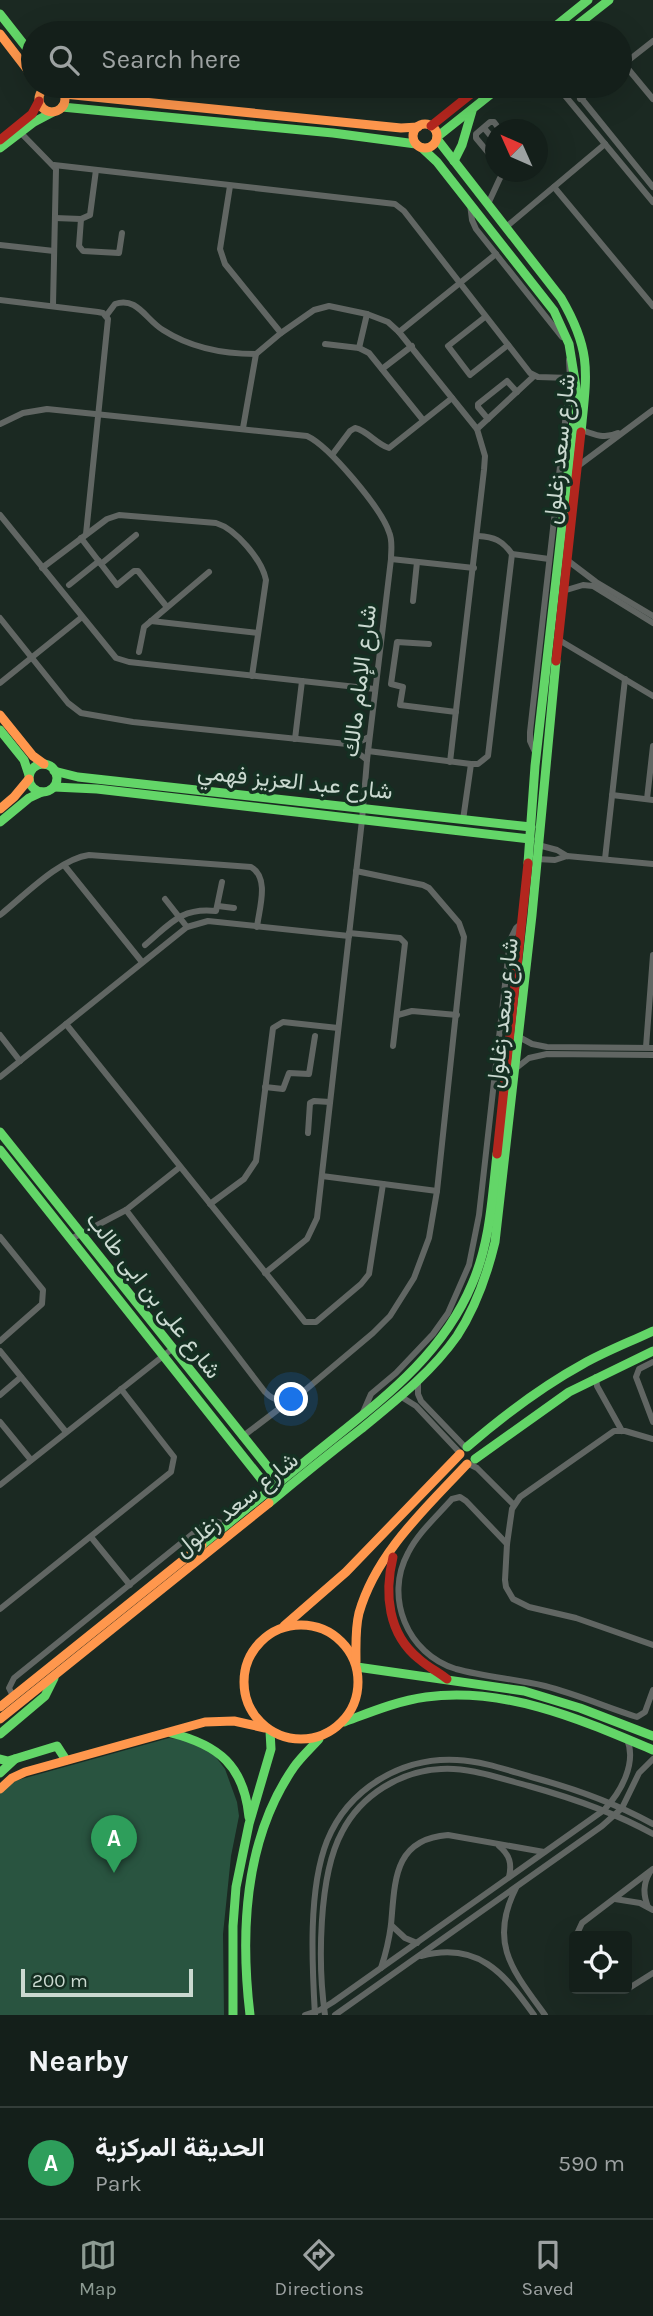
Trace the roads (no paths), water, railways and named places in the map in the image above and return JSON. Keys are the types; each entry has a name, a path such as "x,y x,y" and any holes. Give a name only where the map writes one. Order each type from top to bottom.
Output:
{"street":[{"path":"562,21 588,0"},
{"path":"582,21 609,0"},
{"path":"0,14 21,41"},
{"path":"0,34 21,61"},
{"path":"632,58 653,41"},
{"path":"632,77 653,99"},
{"path":"0,148 34,117 37,98"},
{"path":"40,98 44,109 53,112"},
{"path":"61,98 62,107"},
{"path":"138,98 397,128 424,124 435,130 437,138"},
{"path":"431,126 466,98"},
{"path":"0,140 34,117 62,107 431,146 456,121 486,98"},
{"path":"567,98 653,202"},
{"path":"573,105 581,99 653,187"},
{"path":"454,161 459,155 473,108"},
{"path":"448,112 456,121"},
{"path":"418,127 413,137 419,146"},
{"path":"394,140 397,128"},
{"path":"484,128 476,134 476,138 485,149"},
{"path":"20,132 54,165 57,173 53,305"},
{"name":"شارع سعد زغلول","path":"0,1719 55,1675 225,1524 414,1372 442,1340 466,1301 482,1261 519,1037 526,917 537,859 531,827 536,753 568,514 578,466 587,373 583,342 561,298 437,138"},
{"path":"506,227 605,144"},
{"name":"شارع سعد زغلول","path":"0,1707 400,1396 435,1364 450,1345 469,1315 484,1283 495,1242 526,917 559,640 567,560 577,393 569,344 544,296 419,146"},
{"path":"54,165 395,204 404,211 534,376"},
{"path":"630,174 637,168"},
{"path":"55,218 87,217 91,211 96,170"},
{"path":"488,204 500,182"},
{"path":"230,186 220,249 223,259 281,333"},
{"path":"554,187 653,306"},
{"path":"469,203 473,225 558,330 567,348 569,378 529,736 536,753"},
{"path":"81,219 79,246 83,251 119,253 122,233"},
{"path":"0,245 54,251"},
{"path":"399,332 496,254"},
{"path":"0,300 53,305 103,313 106,316"},
{"path":"167,607 138,571 134,570 117,585 84,536 106,316 114,304 129,302 136,305 156,325 184,341 225,352 256,354"},
{"path":"243,428 256,354 318,307 329,306 367,314 388,323 399,332 477,429 485,456 478,536 450,762"},
{"path":"359,348 367,314"},
{"path":"485,317 448,346 470,375 508,345"},
{"path":"325,344 359,348 369,353 423,421"},
{"path":"382,369 412,346"},
{"path":"477,429 534,376 569,378"},
{"path":"488,419 478,404 507,381 517,392"},
{"path":"332,455 355,428 387,448 452,398"},
{"path":"582,429 599,436 612,435 653,408"},
{"path":"578,466 653,408"},
{"name":"شارع الإمام مالك","path":"0,424 35,410 98,413 307,436 332,455 385,523 391,538 391,559 317,1218 312,1233 303,1243 265,1273"},
{"path":"0,515 111,654 122,661 375,689"},
{"path":"42,568 107,519 119,515 216,523 228,528 257,560 264,573 265,587 252,676"},
{"path":"69,585 136,535"},
{"path":"478,536 495,538 512,554 549,559"},
{"path":"368,751 471,764 484,761 490,749 512,554"},
{"path":"391,559 474,568"},
{"path":"567,560 596,582 652,613"},
{"path":"413,601 417,562"},
{"path":"139,652 144,627 209,572"},
{"path":"563,591 583,585 593,586 653,623"},
{"path":"0,683 82,617"},
{"path":"0,618 68,703 81,713 134,722 347,744 369,737"},
{"path":"151,621 258,633"},
{"path":"559,640 653,696"},
{"path":"429,644 397,642 391,685 403,687 400,705 456,712"},
{"path":"605,859 625,679"},
{"path":"295,739 302,681"},
{"path":"0,715 22,751 35,790 43,792"},
{"path":"0,730 22,751 50,768 56,776 54,786 23,803 0,822"},
{"path":"347,744 367,760"},
{"path":"612,795 650,800 653,746"},
{"path":"463,820 471,764"},
{"path":"0,809 16,794 36,766 50,768"},
{"name":"شارع عبد العزيز فهمي","path":"50,768 78,777 531,827"},
{"path":"78,777 75,782 78,788"},
{"name":"شارع عبد العزيز فهمي","path":"54,786 534,842"},
{"path":"16,794 23,803"},
{"path":"499,836 500,824"},
{"path":"534,842 567,856"},
{"path":"0,915 64,865 80,856 89,855 251,867 257,870 262,882 257,927"},
{"path":"537,859 555,860 567,856 653,864"},
{"path":"64,865 142,962"},
{"path":"242,1437 297,1397 373,1334 397,1306 414,1278 425,1252 437,1191 464,937 459,923 423,884 356,871"},
{"path":"145,945 190,911 216,911 222,882"},
{"path":"165,900 187,927"},
{"path":"219,906 234,908"},
{"path":"360,1418 372,1394 433,1334 448,1313 469,1265 479,1215 510,940 526,917"},
{"path":"0,1077 187,927 208,921 403,940 406,947 393,1046"},
{"path":"519,1037 532,1044 547,1047 650,1047 653,954"},
{"path":"399,1000 412,1011"},
{"path":"398,1015 412,1011 457,1015"},
{"path":"210,1204 244,1180 256,1161 275,1025 283,1022 338,1028"},
{"path":"66,1024 305,1322 311,1323 320,1319 369,1274 383,1184"},
{"path":"0,1035 19,1061"},
{"path":"265,1087 283,1089 289,1073 309,1074 315,1036"},
{"path":"515,1069 530,1058 547,1054 653,1055"},
{"path":"308,1133 312,1102 330,1102"},
{"name":"شارع على بن ابى طالب","path":"0,1132 279,1481"},
{"name":"شارع على بن ابى طالب","path":"0,1150 269,1489"},
{"path":"71,1239 126,1210 180,1167"},
{"path":"322,1176 437,1191"},
{"path":"126,1210 265,1392 280,1401 289,1401"},
{"path":"0,1237 44,1294 39,1307 0,1341"},
{"path":"233,2015 234,1900 249,1824 269,1759 269,1730 255,1716 246,1698 246,1667 255,1649 346,1572 463,1450 537,1393 583,1364 653,1331"},
{"path":"0,1485 172,1349"},
{"path":"0,1351 66,1433"},
{"path":"342,1723 356,1701 359,1689 356,1629 363,1600 397,1542 473,1463 537,1414 653,1351"},
{"path":"653,1362 639,1368 636,1377 653,1422"},
{"path":"583,1364 593,1368 593,1382 622,1431"},
{"path":"0,1395 21,1377"},
{"path":"418,1380 419,1403"},
{"path":"0,1609 168,1475 174,1467 174,1457 121,1389"},
{"path":"400,1396 419,1403 463,1450 475,1451 473,1463"},
{"path":"0,1422 31,1460"},
{"path":"653,1439 614,1431 524,1493 514,1506 507,1544 505,1580 513,1599 529,1607 576,1618 653,1645"},
{"path":"463,1450 462,1461 473,1463 514,1506"},
{"path":"252,1468 261,1461"},
{"path":"507,1544 460,1497 452,1499 419,1537 403,1564 398,1595 405,1625 421,1647 443,1664 456,1669 548,1687 637,1717 645,1713 653,1690"},
{"path":"13,1696 9,1688 14,1678 207,1523 214,1521 225,1524"},
{"path":"91,1537 130,1585"},
{"path":"397,1542 386,1587 387,1603 397,1632 420,1659 448,1680"},
{"path":"279,1629 301,1625 323,1629 342,1641 356,1665 387,1674 489,1684 548,1697 653,1736"},
{"path":"0,1734 43,1699 55,1675"},
{"path":"426,1678 421,1686 427,1695"},
{"path":"250,2015 246,1934 258,1842 271,1806 300,1758 324,1735 342,1723 380,1707 427,1695 465,1694 512,1700 570,1716 653,1750"},
{"path":"0,1789 18,1774 205,1722 224,1720 269,1730 296,1740 324,1735"},
{"path":"170,1732 207,1744 219,1751 228,1761 242,1784 249,1824"},
{"path":"305,2015 325,2011 381,1968 604,1810 629,1768 631,1752 627,1739"},
{"path":"0,1759 8,1760 57,1746 66,1760"},
{"path":"0,1773 16,1758"},
{"path":"315,2014 313,1953 322,1855 334,1826 357,1796 387,1774 442,1759 479,1763 562,1785 622,1808 653,1824"},
{"path":"334,2015 616,1815 639,1773 653,1759"},
{"path":"477,1773 479,1763"},
{"path":"325,2011 322,1960 324,1913 332,1859 342,1831 364,1802 393,1782 425,1771 460,1770 477,1773 558,1794 616,1815 653,1834"},
{"path":"334,1826 342,1831"},
{"path":"381,1968 391,1925 396,1873 407,1853 415,1845 437,1836 448,1835 544,1852"},
{"path":"497,1844 509,1856 509,1877"},
{"path":"578,1931 582,1923 652,1870"},
{"path":"651,1908 644,1885 652,1870"},
{"path":"517,1886 505,1916 505,1948 518,1977 545,2015"},
{"path":"484,1895 490,1905"},
{"path":"614,1898 651,1908"},
{"path":"391,1925 405,1938 417,1943"},
{"path":"416,1958 436,1953 457,1953 487,1962 503,1975 534,2015"},
{"path":"632,1987 649,1980 653,1973"}],"place":[{"name":"الحديقة المركزية","path":"114,1873"}]}
